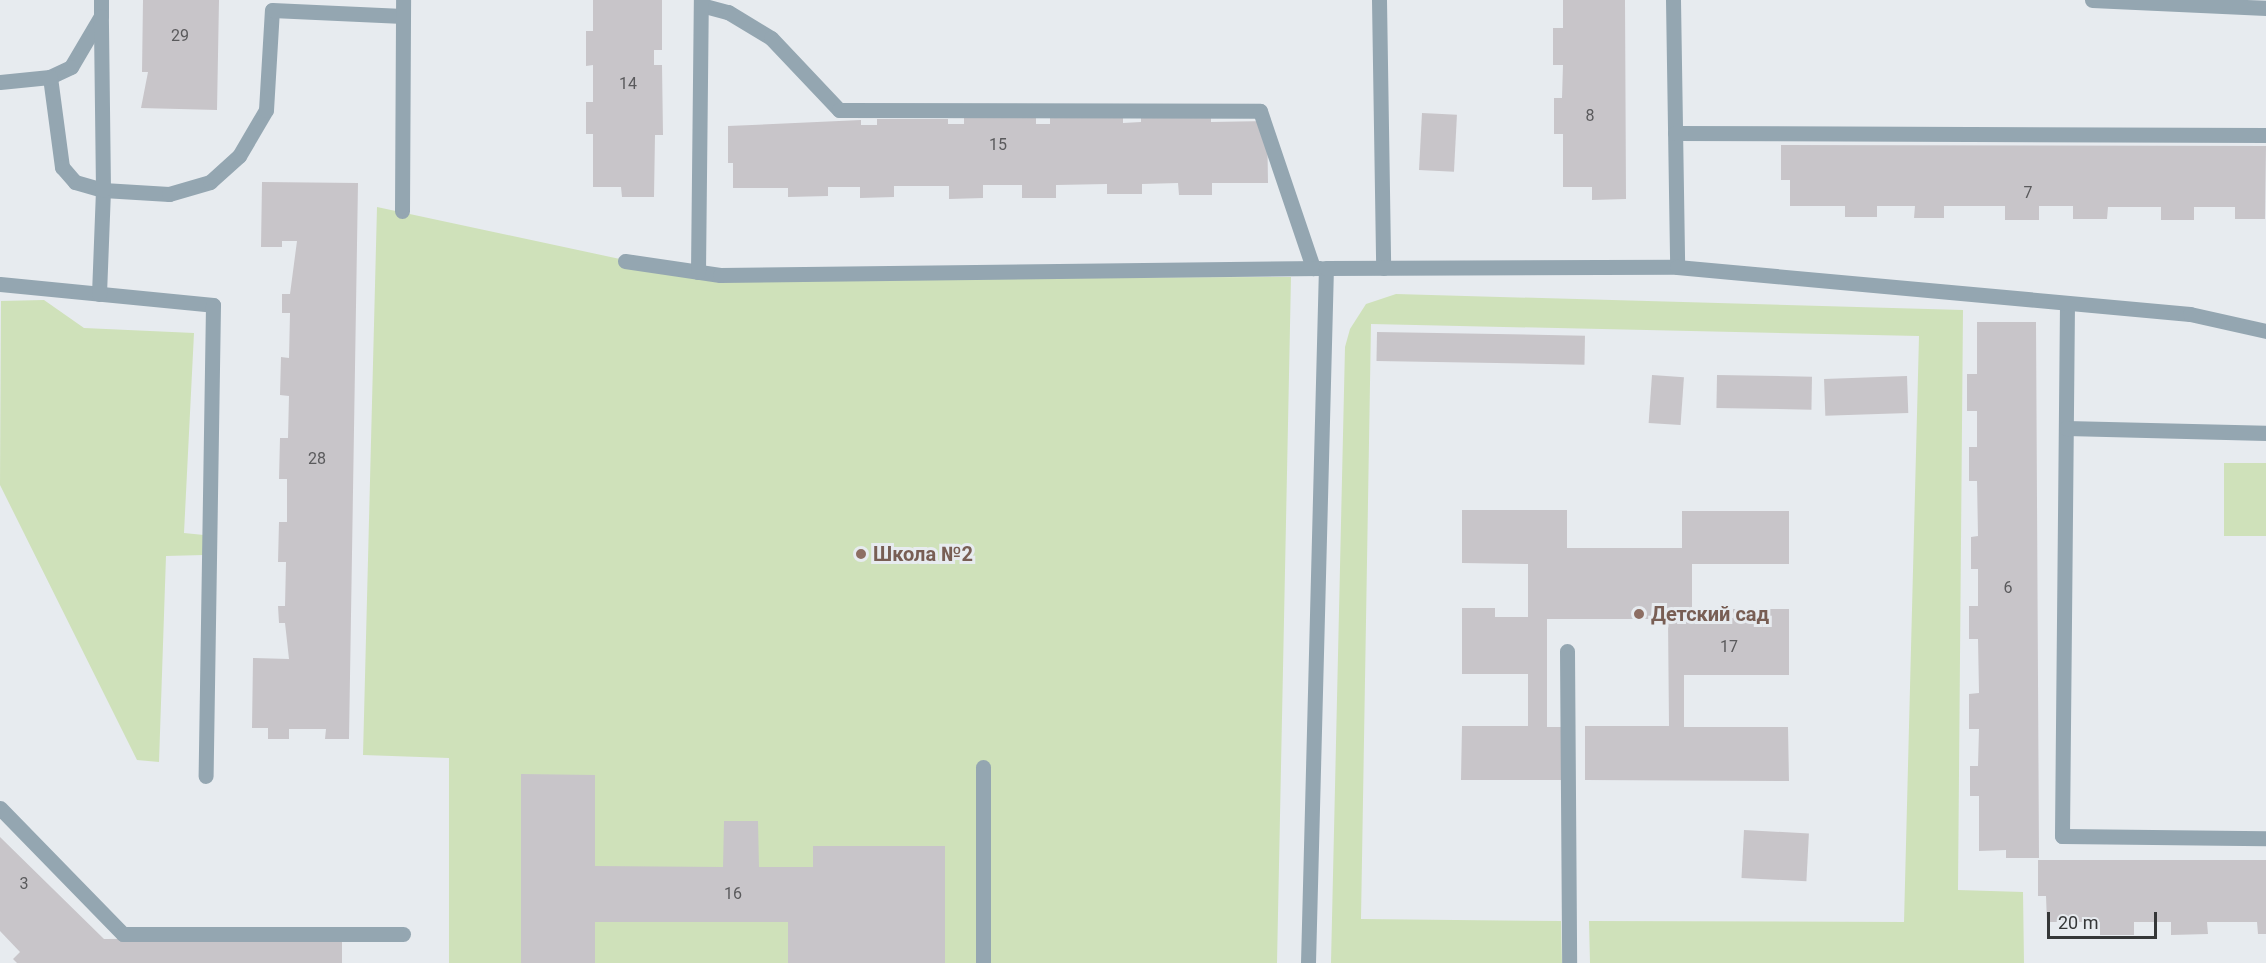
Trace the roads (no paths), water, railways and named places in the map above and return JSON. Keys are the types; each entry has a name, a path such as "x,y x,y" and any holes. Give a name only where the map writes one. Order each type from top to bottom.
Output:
{"lane":[{"path":"99,294 103,190 101,0"},
{"path":"402,211 403,0"},
{"path":"1379,0 1383,268"},
{"path":"1673,0 1677,267"},
{"path":"2092,0 2266,8"},
{"path":"698,272 701,2 728,12 771,38 839,110 1260,111 1320,268 1308,963"},
{"path":"50,77 62,167 75,182 103,190 169,194 210,182 239,156 266,110 272,10 403,16"},
{"path":"0,82 50,77 71,67 101,16"},
{"path":"1675,133 2266,135"},
{"path":"625,261 732,275 1320,268 1677,267 2190,314 2266,331"},
{"path":"0,284 213,305 206,776"},
{"path":"2067,303 2062,836 2266,838"},
{"path":"2066,428 2266,433"},
{"path":"1567,651 1569,963"},
{"path":"983,963 984,767"},
{"path":"0,808 123,934 403,934"}],"place":[{"name":"Школа №2","path":"861,554"},
{"name":"Детский сад","path":"1639,614"}]}
